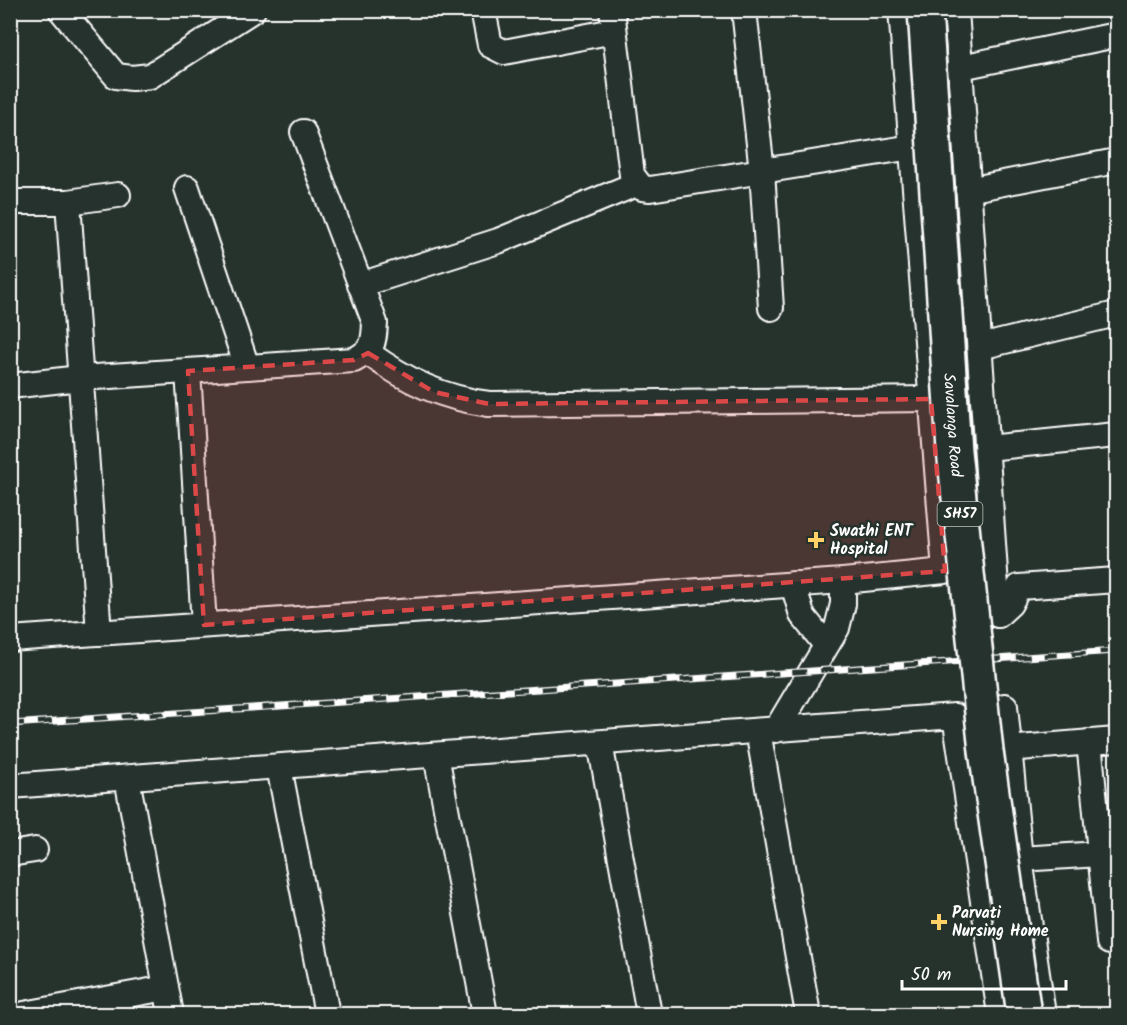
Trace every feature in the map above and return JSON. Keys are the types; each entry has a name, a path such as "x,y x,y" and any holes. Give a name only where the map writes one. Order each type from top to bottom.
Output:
{"main road":[{"name":"Savalanga Road","path":"925,10 954,452 986,751 1024,1014"}],"street":[{"path":"61,10 116,76 132,78 150,76 253,10"},
{"path":"483,10 490,45 504,52 613,21 632,175 636,183 650,189 912,147"},
{"path":"744,10 762,171 771,308"},
{"path":"10,639 843,581 945,570 901,10"},
{"path":"956,10 998,615 1010,604 1019,587 1116,580"},
{"path":"961,67 1116,35"},
{"path":"10,386 80,378 354,360 368,353 374,340 375,323 303,132"},
{"path":"968,190 1116,161"},
{"path":"360,285 498,241 636,183"},
{"path":"187,188 247,367"},
{"path":"10,202 68,202 118,195"},
{"path":"68,202 99,633"},
{"path":"981,348 1116,314"},
{"path":"368,353 400,376 434,392 460,400 489,404 931,399"},
{"path":"188,371 204,625"},
{"path":"987,448 1116,435"},
{"path":"808,1014 767,730 837,628 843,604 843,581"},
{"path":"793,584 802,615 826,645"},
{"path":"1005,706 1007,749 1020,859 1043,1014"},
{"path":"10,786 956,716 1000,1014"},
{"path":"1007,749 1116,740"},
{"path":"1089,742 1109,853 1109,942"},
{"path":"600,743 649,1014"},
{"path":"436,755 485,1014"},
{"path":"279,767 327,1014"},
{"path":"127,778 171,1014"},
{"path":"10,854 35,850"},
{"path":"1020,859 1109,853"},
{"path":"24,1014 166,988"}],"highlighted area":[{"path":"368,353 434,392 489,404 931,399 945,571 204,625 188,371 354,360"}],"railway":[{"path":"10,724 1116,651"}],"place":[{"name":"Swathi ENT Hospital","path":"816,540"},
{"name":"Parvati Nursing Home","path":"939,922"}]}
